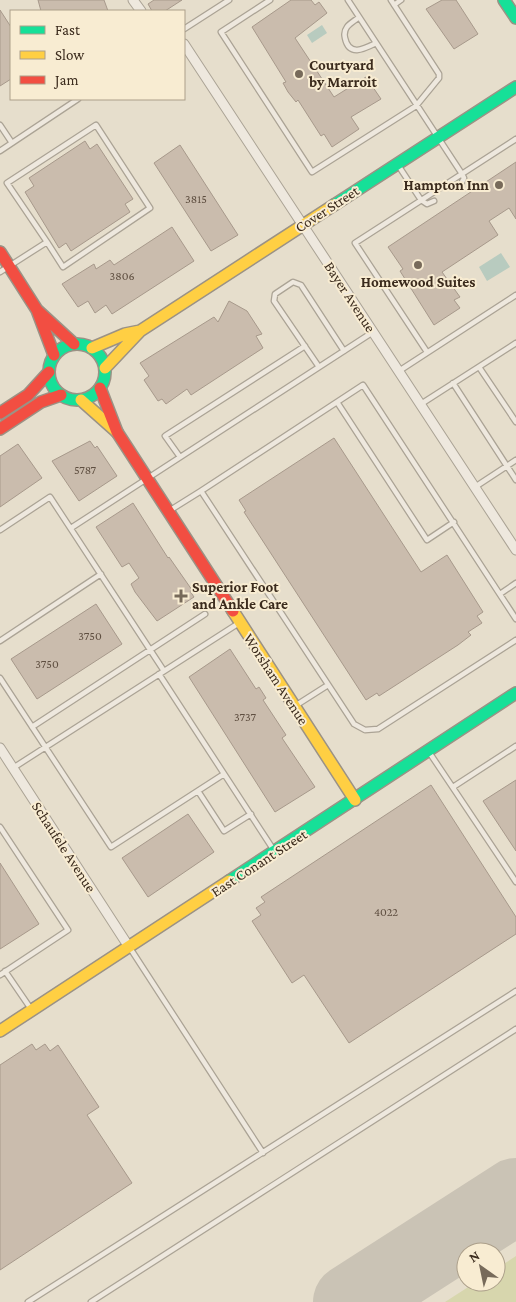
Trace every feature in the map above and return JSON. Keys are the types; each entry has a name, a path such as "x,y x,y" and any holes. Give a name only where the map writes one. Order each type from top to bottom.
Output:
{"street":[{"path":"504,0 516,18"},
{"name":"Bayer Avenue","path":"185,46 516,550"},
{"name":"Cover Street","path":"105,368 140,331 516,87"},
{"path":"0,252 5,269 37,310 74,344 92,348 98,353 105,368 100,388 95,394 81,400 74,400 61,395 50,381 49,372 54,355 60,349 74,344"},
{"path":"37,310 54,355"},
{"name":"Cover Street","path":"92,348 125,334 140,331"},
{"path":"0,413 28,395 49,372"},
{"name":"Worsham Avenue","path":"100,388 117,432 355,800"},
{"path":"0,429 41,402 61,395"},
{"name":"Worsham Avenue","path":"81,400 117,432"},
{"name":"East Conant Street","path":"0,1031 276,853 516,693"},
{"name":"Schaufele Avenue","path":"0,748 129,947"}],"lane":[{"path":"185,28 229,0"},
{"path":"270,0 221,32 312,172 416,106 434,85 439,74 391,0"},
{"path":"348,0 462,174 464,178 461,184"},
{"path":"394,5 401,0"},
{"path":"359,18 347,27 344,34 350,49 355,51 363,50 376,43"},
{"path":"0,151 76,100"},
{"path":"96,124 150,208 63,268 47,242 7,183 96,124"},
{"path":"0,125 12,143"},
{"path":"427,352 355,243 516,139"},
{"path":"398,164 421,200 427,204 434,201"},
{"path":"5,269 47,242"},
{"path":"319,367 274,302 275,294 293,282 301,285 344,350"},
{"path":"398,372 516,295"},
{"path":"71,528 372,332"},
{"path":"420,405 516,343"},
{"path":"180,457 166,436 304,346"},
{"path":"479,367 516,422"},
{"path":"453,383 516,480"},
{"path":"168,512 363,385 516,619"},
{"path":"337,402 427,540 454,522"},
{"path":"475,488 516,460"},
{"path":"201,490 354,724 365,730 378,729 516,640"},
{"path":"0,530 50,497 164,671"},
{"path":"0,641 101,574"},
{"path":"500,594 516,583"},
{"path":"32,727 205,614"},
{"path":"13,768 240,622"},
{"path":"159,674 276,853"},
{"path":"0,678 111,847 224,774"},
{"path":"294,707 328,685"},
{"path":"453,787 516,746"},
{"path":"429,752 516,882"},
{"path":"198,791 224,831 251,814"},
{"path":"0,827 68,930 0,975"},
{"path":"129,947 263,1153"},
{"path":"6,971 32,1010"},
{"path":"28,1302 516,991"},
{"path":"91,1302 516,1029"}],"green space":[{"path":"516,1256 516,1302 445,1302 460,1292 506,1292 506,1262"}],"shaded area":[{"path":"322,25 327,33 312,43 307,35"},
{"path":"501,253 510,267 487,281 479,267"}],"building":[{"path":"38,0 104,0 108,10 41,10"},
{"path":"154,0 182,0 167,10 151,10 148,4"},
{"name":"Courtyard by Marroit","path":"291,0 311,0 315,5 319,2 327,13 295,38 334,97 366,77 381,99 351,117 359,129 332,147 324,134 321,136 298,100 296,102 288,92 283,83 286,82 252,27"},
{"path":"442,0 456,0 478,34 454,49 426,9"},
{"path":"0,10 10,25 10,80 0,86"},
{"path":"85,141 90,149 97,144 133,199 125,204 130,212 71,251 66,243 59,248 25,192 34,186 29,178"},
{"path":"180,145 238,235 211,251 154,163"},
{"path":"516,162 516,219 509,208 489,221 498,235 442,272 460,297 454,300 460,308 434,325 400,271 403,269 388,247"},
{"path":"172,227 194,261 112,314 106,305 95,313 88,301 78,307 62,284 94,264 96,269 110,260 114,265"},
{"path":"229,301 247,311 262,334 256,336 263,348 191,395 187,389 166,404 162,399 158,401 144,380 149,376 140,363 214,317 218,322"},
{"path":"334,438 421,572 447,555 483,612 477,616 482,623 468,632 471,635 458,645 379,696 377,693 366,700 244,512 246,511 239,500"},
{"path":"90,441 95,448 97,446 117,476 79,501 52,461"},
{"path":"18,444 42,478 0,507 0,456"},
{"path":"133,503 168,558 192,590 190,591 194,597 157,621 131,584 139,578 129,563 122,567 96,527"},
{"path":"96,604 122,644 37,699 11,659"},
{"path":"230,649 256,689 259,687 266,698 263,700 286,735 282,738 315,787 275,812 189,677"},
{"path":"516,780 516,851 483,801"},
{"path":"431,785 516,917 516,934 349,1043 304,975 292,983 252,921 261,915 256,908 265,902 261,897"},
{"path":"188,814 214,852 148,897 122,858"},
{"path":"0,863 39,924 0,949"},
{"path":"32,1044 36,1050 45,1044 50,1051 58,1045 99,1107 87,1115 132,1183 0,1270 0,1065"}],"runway":[{"path":"351,1302 516,1196"}],"traffic: fast":[{"path":"504,0 516,18"},
{"path":"334,205 516,87"},
{"path":"72,344 82,344 97,352 103,361 105,372 103,383 97,392 82,400 72,400 61,395 54,388 49,377 49,367 54,356 61,349 72,344"},
{"path":"229,881 516,693"}],"traffic: slow":[{"path":"92,348 125,334 140,331 334,205"},
{"path":"105,368 140,331"},
{"path":"81,400 117,432"},
{"path":"233,611 355,800"},
{"path":"0,1031 229,881"}],"traffic: jam":[{"path":"0,252 37,310 54,355"},
{"path":"37,310 74,344"},
{"path":"0,413 28,395 49,372"},
{"path":"100,388 117,432 233,611"},
{"path":"0,429 41,402 61,395"}],"place":[{"name":"Courtyard by Marroit","path":"299,74"},
{"name":"Hampton Inn","path":"499,185"},
{"name":"Homewood Suites","path":"418,265"},
{"name":"Superior Foot and Ankle Care","path":"181,596"}]}
